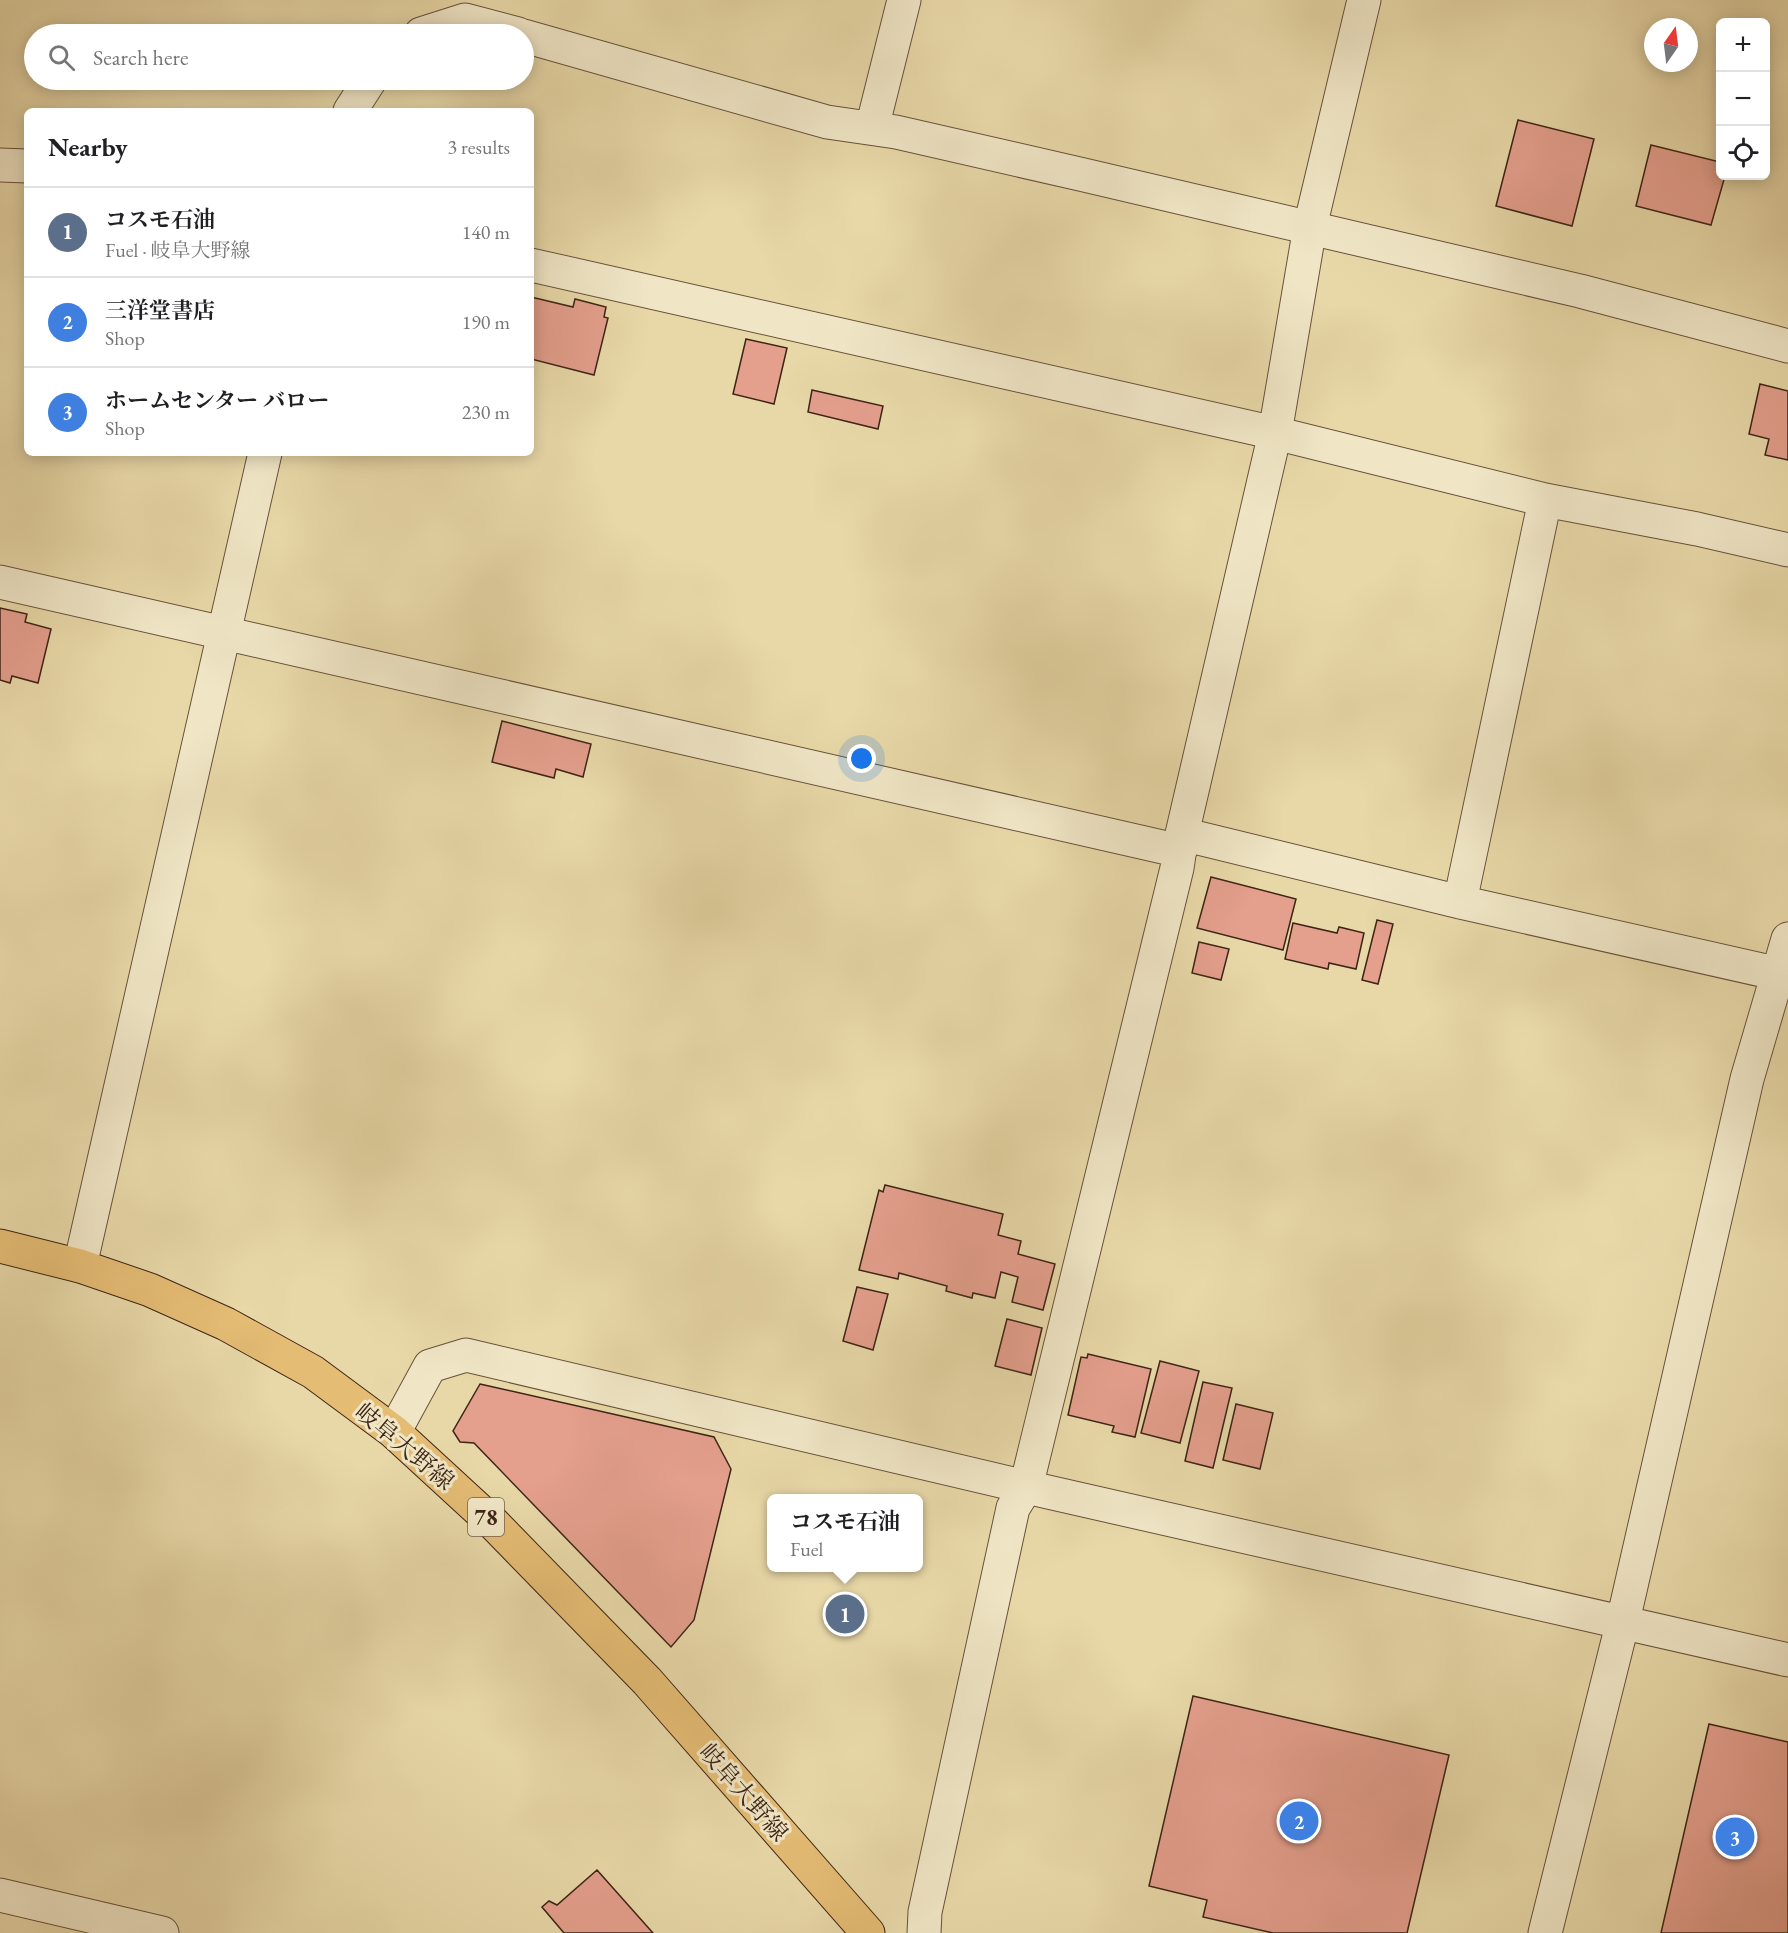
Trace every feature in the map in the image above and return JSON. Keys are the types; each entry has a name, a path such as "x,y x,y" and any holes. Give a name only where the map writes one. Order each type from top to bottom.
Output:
{"main road":[{"name":"岐阜大野線","path":"0,1246 80,1266 150,1290 226,1324 313,1372 394,1432 494,1524 647,1681 868,1933"}],"street":[{"path":"872,128 904,0"},
{"path":"924,1933 928,1900 1013,1508 1026,1487 1181,843 1275,433 1310,227 1364,0"},
{"path":"452,24 465,20 480,24"},
{"path":"534,39 827,122 872,128 1310,227 1580,291 1788,346"},
{"path":"352,108 364,90"},
{"path":"534,266 1275,433 1545,500 1697,529 1788,550"},
{"path":"80,1266 222,633 264,456"},
{"path":"1460,902 1545,500"},
{"path":"0,582 862,777 1460,902 1784,975"},
{"path":"1545,1933 1623,1621 1747,1078 1784,975 1788,939"},
{"path":"394,1432 430,1366 466,1355 1026,1487 1788,1660"},
{"path":"0,1895 162,1933"}],"building":[{"path":"1518,120 1594,139 1572,226 1496,206"},
{"path":"1651,145 1716,161 1716,180 1724,180 1711,225 1636,206"},
{"path":"534,298 573,307 575,299 606,307 604,317 608,318 594,375 534,360"},
{"path":"746,339 787,348 774,404 733,394"},
{"path":"1760,384 1788,391 1788,460 1765,455 1769,439 1749,434"},
{"path":"812,390 883,406 878,429 808,412"},
{"path":"0,608 27,614 25,622 51,629 38,683 12,676 10,683 0,680"},
{"path":"502,721 591,744 583,777 556,769 554,778 492,762"},
{"path":"1211,877 1296,899 1283,950 1197,928"},
{"path":"1377,920 1393,924 1378,984 1362,980"},
{"path":"1293,923 1337,933 1339,927 1364,933 1356,969 1329,963 1328,969 1285,959"},
{"path":"1199,942 1229,949 1221,980 1192,973"},
{"path":"885,1185 1003,1214 998,1235 1021,1241 1018,1254 1055,1264 1043,1310 1012,1302 1018,1277 1001,1272 995,1298 973,1293 972,1298 946,1291 947,1286 899,1273 898,1279 859,1270 879,1190 883,1192"},
{"path":"857,1287 888,1294 873,1350 843,1341"},
{"path":"1007,1319 1042,1328 1031,1375 995,1366"},
{"path":"1088,1354 1151,1369 1135,1437 1112,1432 1114,1426 1068,1415 1081,1357 1087,1358"},
{"path":"1160,1361 1199,1371 1180,1443 1141,1433"},
{"path":"1203,1382 1232,1388 1213,1468 1185,1461"},
{"path":"480,1384 714,1437 731,1469 694,1620 671,1647 474,1443 460,1442 453,1431"},
{"path":"1236,1404 1273,1413 1260,1469 1223,1460"},
{"path":"1193,1696 1449,1755 1407,1933 1273,1933 1203,1917 1207,1900 1149,1886"},
{"path":"1709,1724 1788,1742 1788,1933 1661,1933"},
{"path":"597,1870 653,1933 564,1933 542,1907 549,1901 557,1905"}],"place":[{"name":"コスモ石油","path":"845,1614"},
{"name":"三洋堂書店","path":"1299,1821"},
{"name":"ホームセンター バロー","path":"1735,1837"}]}
